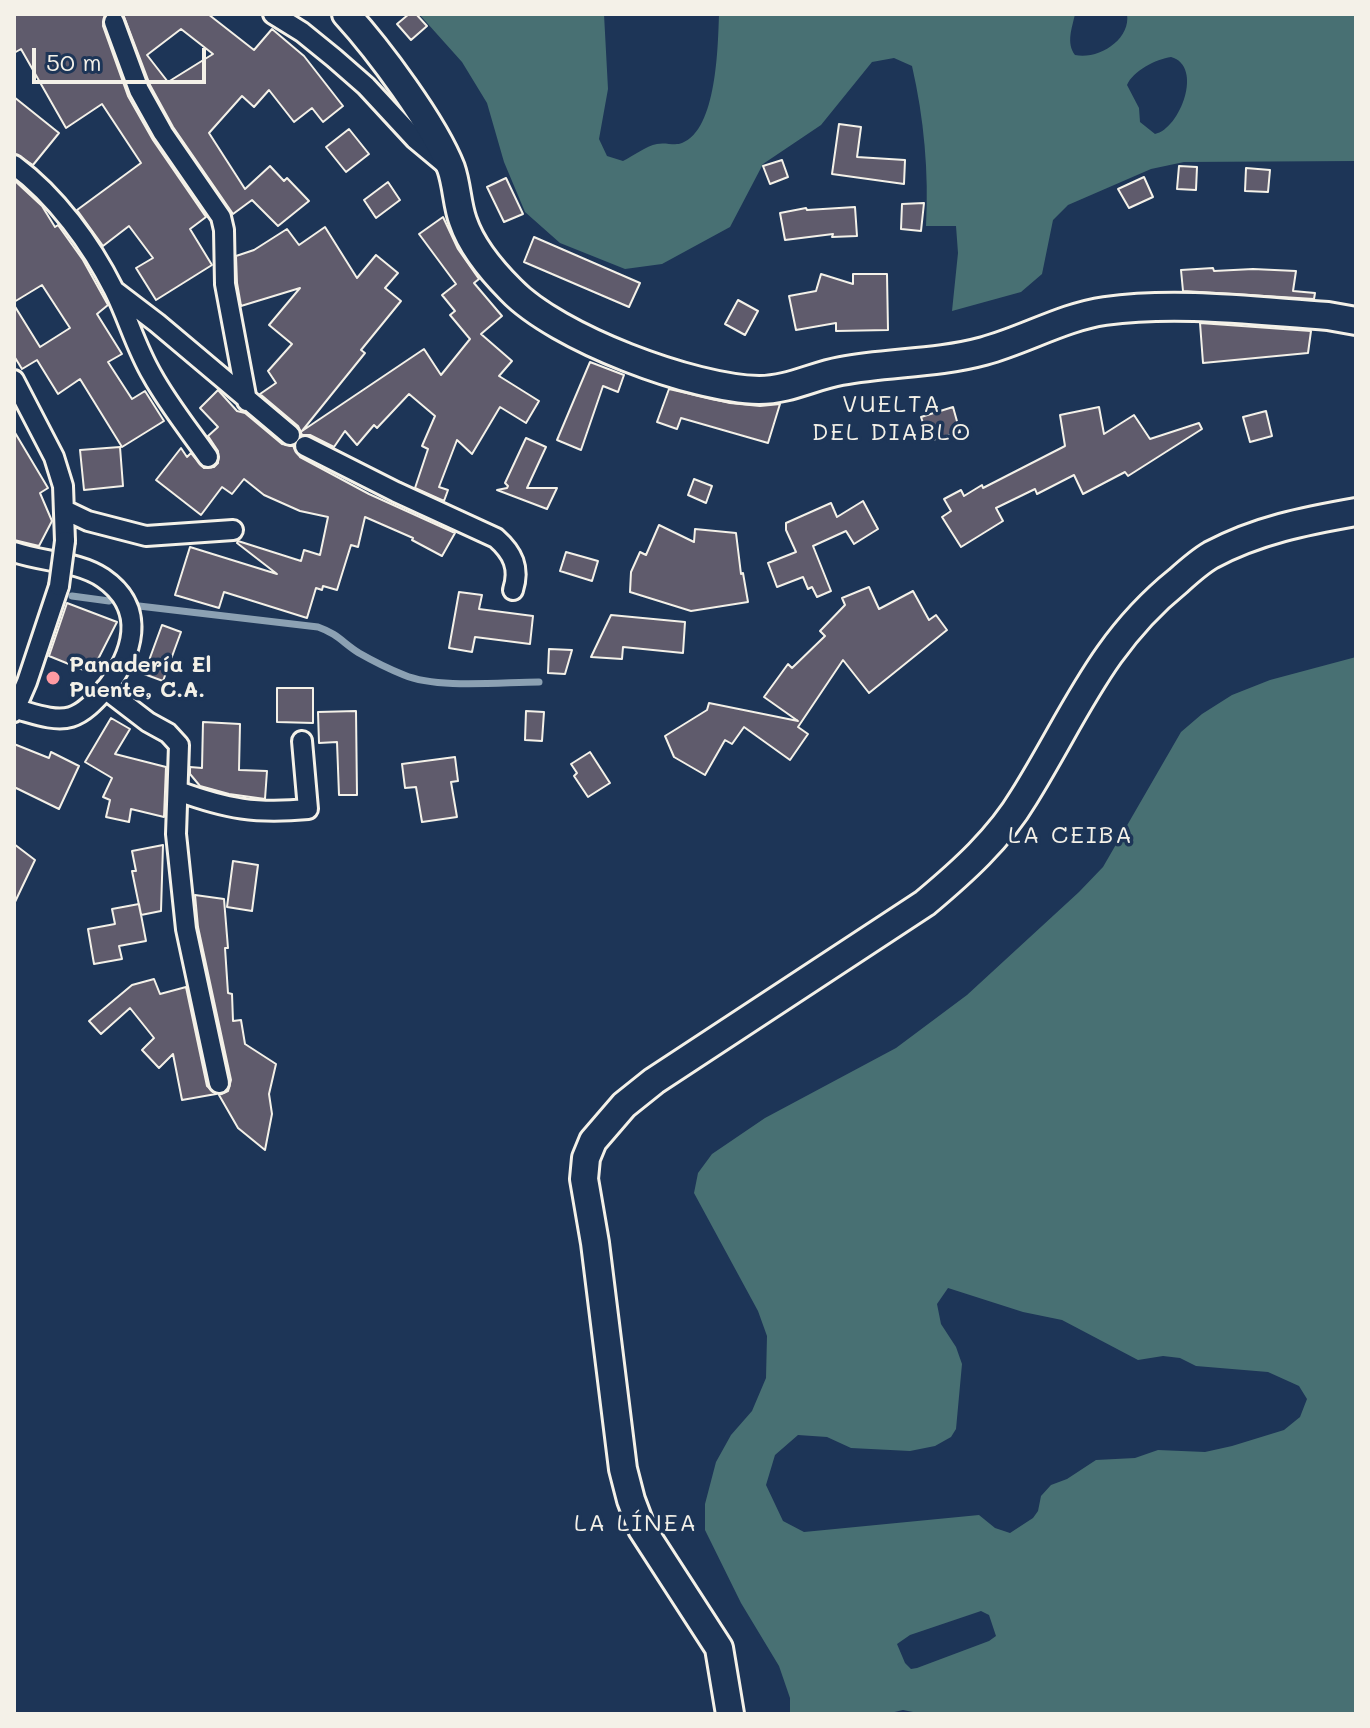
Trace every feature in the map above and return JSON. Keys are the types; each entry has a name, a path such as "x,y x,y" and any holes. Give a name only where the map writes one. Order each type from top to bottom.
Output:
{"main road":[{"path":"346,14 400,83 451,169 463,222 493,272 536,313 637,360 696,380 732,388 763,390 791,386 839,371 960,357 1100,312 1140,307 1328,316 1356,321"},
{"path":"730,1714 719,1648 642,1529 623,1469 584,1179 586,1158 593,1141 624,1105 654,1081 925,903 958,876 1008,822 1096,672 1132,623 1160,595 1209,556 1229,547 1283,525 1356,512"}],"street":[{"path":"273,14 334,58 366,86 415,139 451,169"},
{"path":"114,22 139,90 163,133 221,217 225,284 247,401"},
{"path":"14,165 34,182 75,229 115,291 152,377 208,457"},
{"path":"115,291 297,441 396,492 496,538 517,568 513,590"},
{"path":"14,380 54,457 63,486 65,510 65,541 59,586 15,711 67,718 96,701 118,673 129,651 133,627 129,610 121,596 101,576 83,569 14,552"},
{"path":"65,510 88,521 146,536 233,530"},
{"path":"105,689 175,738 181,751 176,834 186,929 219,1083"},
{"path":"178,791 247,811 308,809 302,741"}],"green space":[{"path":"419,14 604,14 608,89 599,139 607,156 623,161 653,145 682,143 694,135 709,105 719,14 1075,14 1071,46 1075,55 1084,56 1103,51 1118,40 1124,32 1127,14 1356,14 1356,161 1184,162 1151,169 1068,205 1053,220 1042,274 1021,292 952,311 958,253 956,226 926,226 925,146 912,66 894,58 872,62 821,125 763,164 730,227 662,264 625,269 560,243 525,212 504,162 487,103 462,62","holes":["1171,57 1181,63 1186,72 1185,97 1173,121 1155,134 1140,122 1139,108 1127,85 1146,66 1159,60"]},
{"path":"1356,657 1356,1714 923,1714 903,1710 886,1714 790,1714 790,1698 779,1666 741,1603 705,1530 705,1504 716,1462 731,1435 752,1411 766,1378 767,1336 758,1311 694,1193 698,1173 712,1154 765,1118 896,1048 967,995 1103,867 1181,732 1232,695 1270,680","holes":["948,1288 1023,1312 1062,1320 1138,1360 1163,1356 1180,1358 1196,1366 1268,1372 1299,1386 1307,1399 1300,1417 1284,1430 1232,1446 1205,1452 1158,1450 1135,1458 1096,1460 1067,1479 1051,1485 1041,1496 1033,1518 1010,1533 995,1528 979,1515 804,1532 783,1521 766,1485 775,1455 798,1435 827,1437 851,1448 910,1451 935,1446 951,1437 956,1429 962,1364 956,1347 941,1324 937,1304","981,1611 989,1615 996,1636 989,1641 917,1668 911,1669 905,1663 897,1644 910,1635"]}],"building":[{"path":"14,14 105,14 103,26 128,96 153,140 206,217 190,229 212,265 156,300 136,268 153,258 129,226 103,246 77,210 141,163 102,104 66,128 21,49 14,53"},
{"path":"123,14 208,14 254,50 272,29 304,56 343,106 323,122 312,108 294,122 269,90 254,107 242,96 209,133 245,189 270,166 284,181 287,178 309,201 278,226 252,200 233,214 173,127 150,85","holes":["181,29 213,54 168,82 147,55"]},
{"path":"409,14 416,14 427,26 411,40 397,24"},
{"path":"14,97 59,133 33,165 14,153"},
{"path":"839,124 861,127 857,157 905,160 904,184 832,174"},
{"path":"349,129 369,154 346,172 326,147"},
{"path":"782,160 788,177 770,184 763,166"},
{"path":"1179,166 1197,167 1196,190 1177,189"},
{"path":"1246,168 1270,170 1268,192 1245,191"},
{"path":"1144,177 1153,197 1129,208 1118,189"},
{"path":"506,178 523,214 504,222 487,187"},
{"path":"14,180 42,206 55,227 58,225 83,260 108,305 97,314 122,354 108,362 132,399 145,391 164,421 122,447 80,379 58,394 37,360 22,369 14,356 14,305 40,347 70,328 42,285 14,302"},
{"path":"388,182 400,200 376,218 364,200"},
{"path":"924,203 921,231 901,229 902,204"},
{"path":"855,207 857,236 832,237 833,234 785,240 780,213 806,208"},
{"path":"443,217 458,249 479,279 474,283 502,316 481,334 512,361 499,376 539,401 526,423 500,407 472,454 457,440 439,487 448,490 444,501 415,488 428,449 422,446 435,416 409,394 357,445 345,431 334,447 310,435 302,435 298,426 260,394 276,383 268,371 292,344 269,325 300,288 241,306 236,256 254,250 287,229 299,245 325,227 357,278 376,255 398,273 385,288 401,301 361,350 365,353 302,431 424,349 441,375 470,339 450,315 455,311 442,295 456,284 419,234"},
{"path":"534,237 640,283 629,307 524,262"},
{"path":"1213,268 1214,271 1296,271 1293,291 1315,293 1314,299 1183,291 1181,270"},
{"path":"821,274 853,284 853,274 887,274 888,330 836,331 836,323 796,330 789,296 816,291"},
{"path":"738,300 758,311 745,335 725,324"},
{"path":"1200,323 1311,331 1308,353 1203,363"},
{"path":"590,362 624,375 618,392 603,386 581,450 557,440"},
{"path":"669,389 730,403 780,404 768,443 681,418 677,429 657,422"},
{"path":"218,390 237,411 245,413 282,444 293,446 300,457 369,494 455,533 442,556 413,538 365,517 358,547 351,545 337,590 323,586 322,590 316,588 307,618 224,592 219,608 175,595 190,547 277,574 238,541 301,561 304,550 320,555 328,517 300,511 264,495 244,479 232,494 222,487 201,515 156,480 181,448 187,457 191,453 204,468 214,467 218,463 218,451 208,436 218,427 200,408"},
{"path":"953,407 960,432 929,441 921,417"},
{"path":"1099,407 1104,434 1134,415 1150,439 1199,423 1202,429 1128,476 1125,472 1083,494 1074,475 1037,494 1035,489 996,508 1003,521 961,547 942,517 951,511 944,499 961,490 964,496 982,485 983,488 1065,446 1060,415"},
{"path":"1266,411 1272,436 1250,442 1243,417"},
{"path":"14,431 48,488 40,493 52,521 39,546 14,540"},
{"path":"526,438 546,447 527,488 557,488 547,509 497,490 507,488 505,483"},
{"path":"120,447 123,486 84,490 80,450"},
{"path":"694,479 712,486 706,503 688,495"},
{"path":"863,501 878,529 854,544 846,531 813,546 831,591 817,597 812,587 808,589 803,577 777,587 768,563 796,552 786,523 831,503 837,517"},
{"path":"659,525 694,542 695,529 736,533 748,602 691,611 630,592 631,572 640,552 646,555"},
{"path":"566,552 598,561 592,581 560,571"},
{"path":"869,587 879,609 913,591 929,620 936,615 947,630 869,693 843,660 798,727 808,734 790,760 744,727 732,744 725,740 705,775 674,757 665,736 707,710 709,703 798,721 764,697 788,664 792,668 825,636 820,631 845,605 842,598"},
{"path":"459,592 482,595 479,609 533,616 530,644 475,637 472,652 449,648"},
{"path":"67,603 117,622 91,673 49,656"},
{"path":"611,615 685,622 683,653 623,647 622,659 591,657"},
{"path":"162,625 181,632 163,681 144,674"},
{"path":"549,649 572,650 565,674 548,673"},
{"path":"277,688 313,688 313,723 277,722"},
{"path":"356,711 357,795 339,795 337,742 319,743 318,712"},
{"path":"526,711 544,712 542,741 525,740"},
{"path":"111,718 130,729 115,754 166,767 164,817 131,809 129,822 106,817 110,800 103,797 112,778 85,762"},
{"path":"203,722 240,724 239,770 267,771 265,799 200,786 190,774 190,767 202,768"},
{"path":"14,744 49,758 51,752 79,766 59,809 14,787"},
{"path":"590,752 610,783 588,797 574,776 577,773 571,764"},
{"path":"455,757 458,781 451,782 457,817 422,822 416,787 405,788 402,764"},
{"path":"14,844 35,860 14,904"},
{"path":"163,845 161,911 141,915 132,871 136,871 132,851"},
{"path":"233,861 258,865 252,911 227,907"},
{"path":"195,895 224,899 228,993 232,994 233,1021 241,1020 245,1044 276,1064 269,1094 272,1114 265,1150 238,1128 219,1095 228,1091 231,1080 198,927"},
{"path":"139,904 146,941 119,946 122,959 94,964 88,929 115,924 112,909"},
{"path":"154,979 160,994 186,987 207,1086 216,1094 182,1100 173,1054 159,1068 142,1050 154,1038 130,1008 101,1034 89,1021 132,985"}],"waterway":[{"path":"72,596 109,601"},
{"path":"139,606 318,627 370,659 418,679 451,683 539,682"}],"place":[{"name":"Panadería El Puente, C.A.","path":"53,678"}],"district":[{"name":"VUELTA DEL DIABLO","path":"892,419"},
{"name":"LA CEIBA","path":"1071,836"},
{"name":"LA LÍNEA","path":"636,1524"}]}
